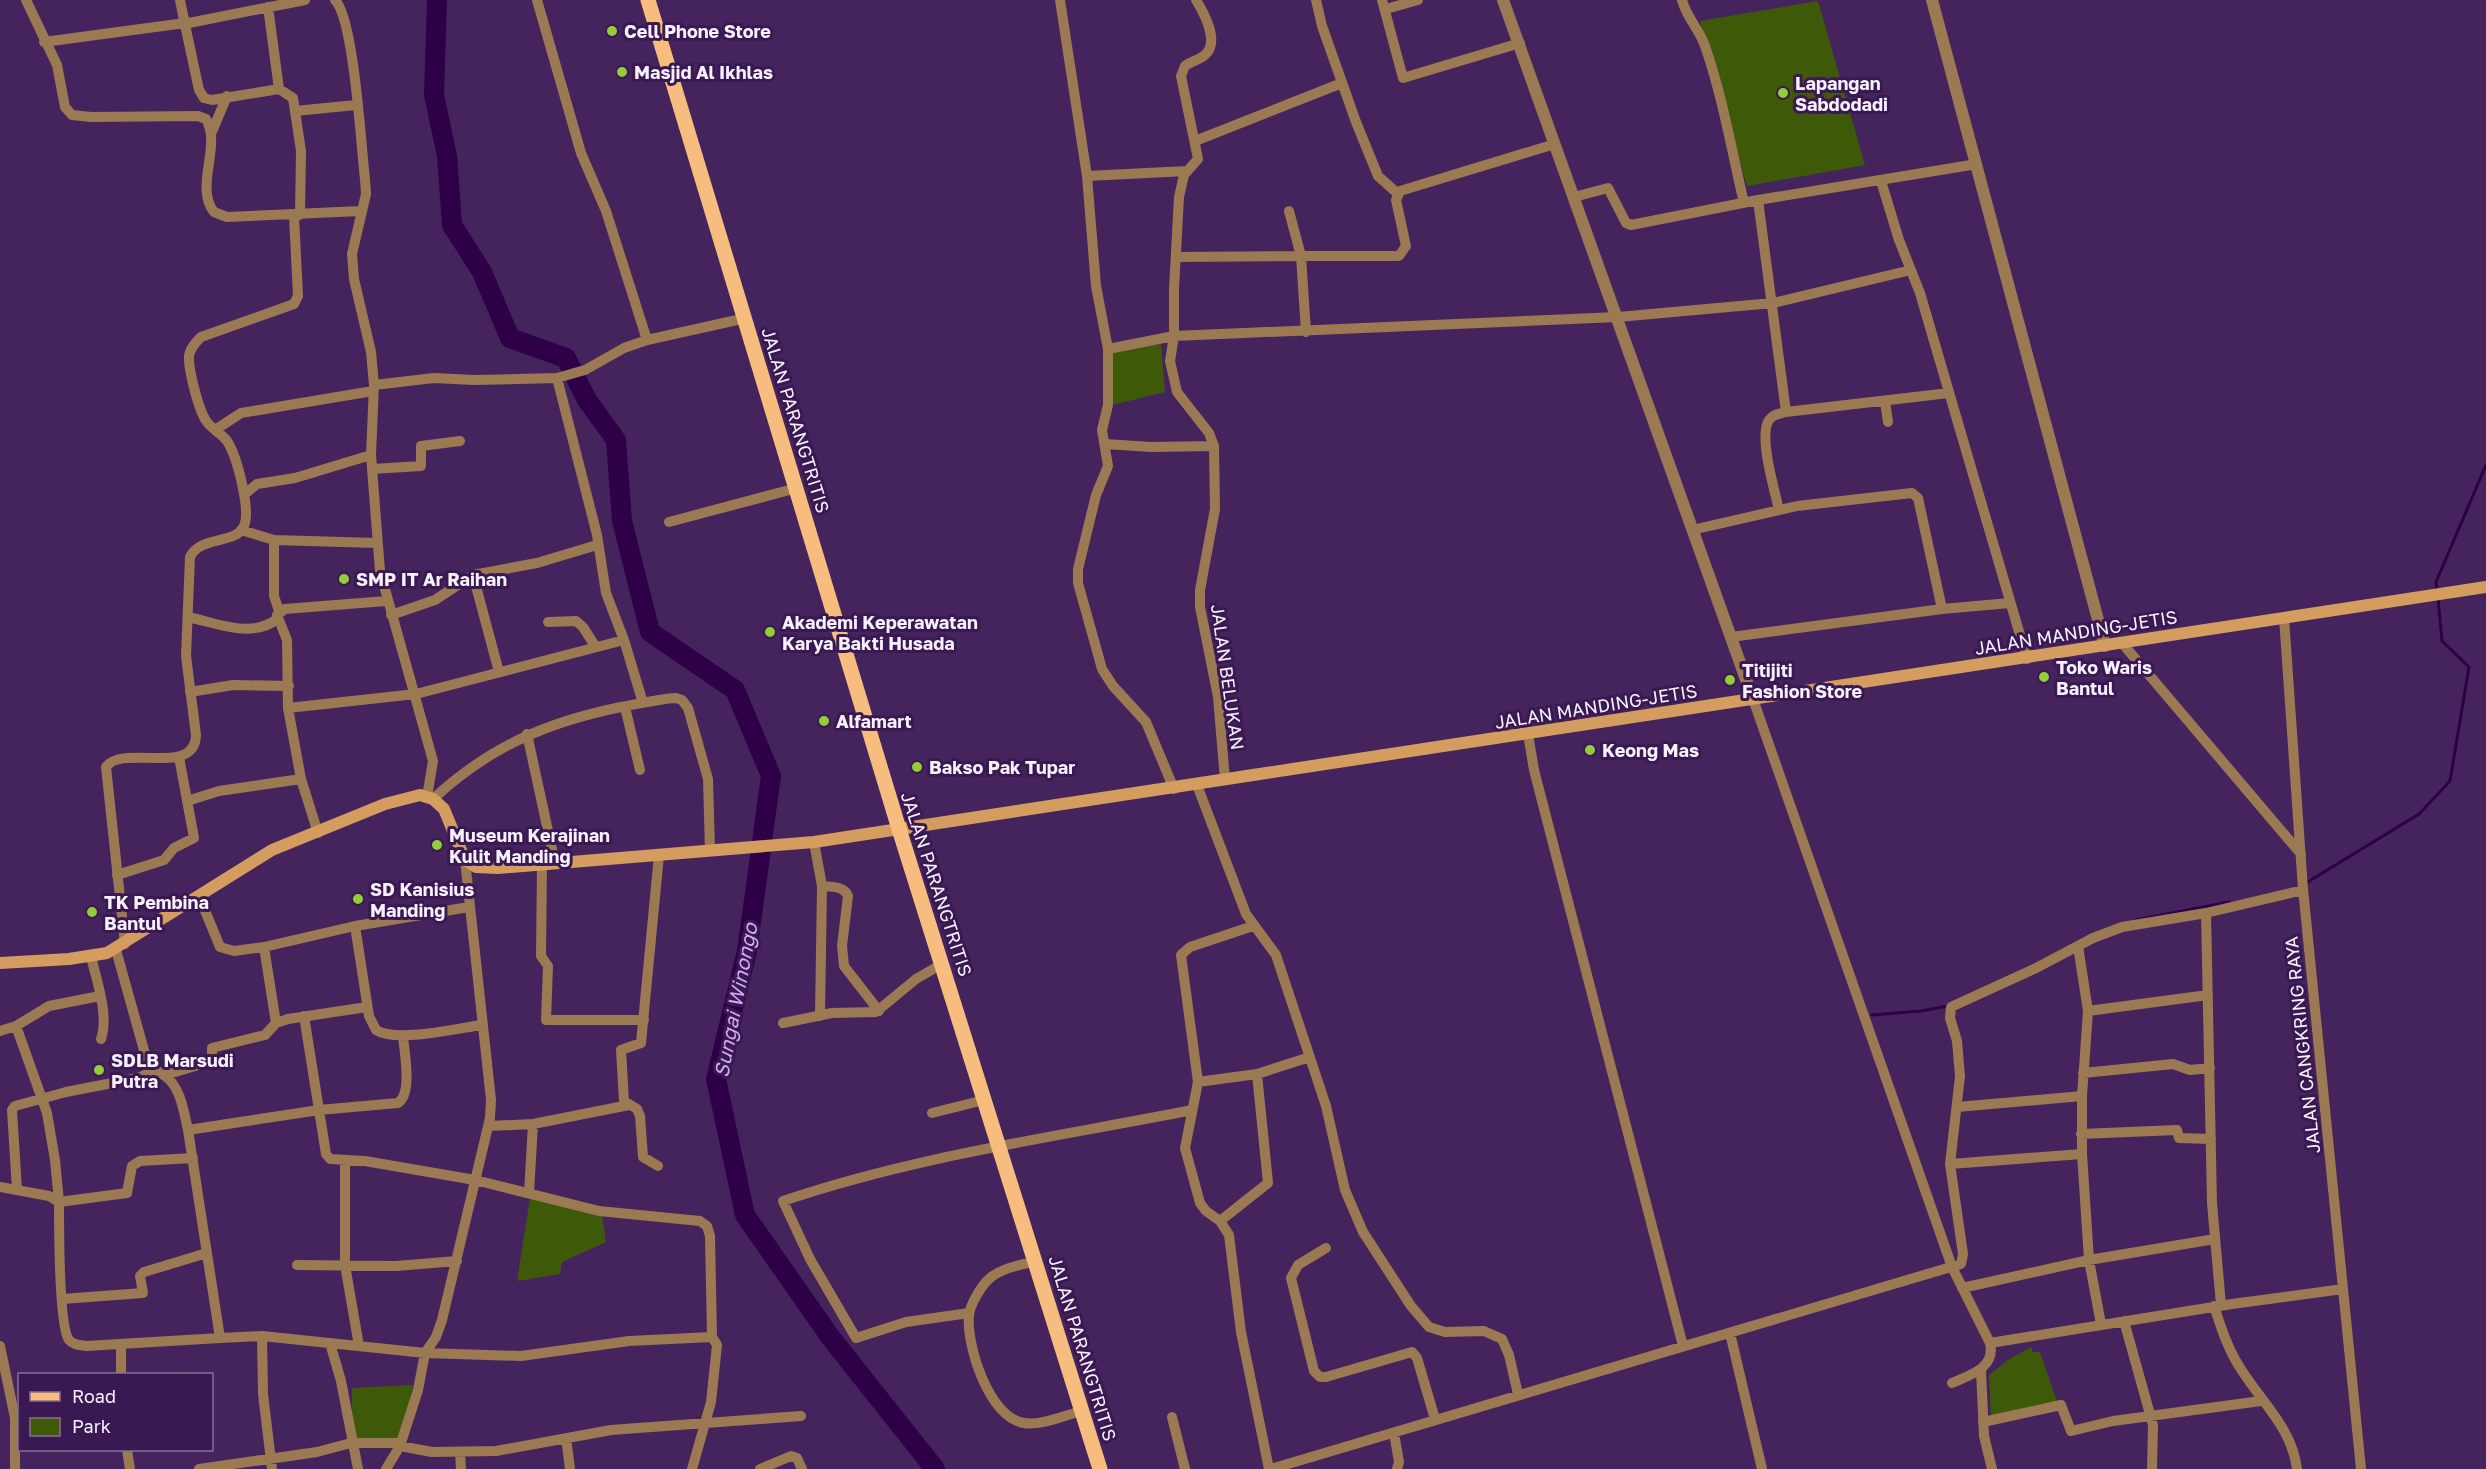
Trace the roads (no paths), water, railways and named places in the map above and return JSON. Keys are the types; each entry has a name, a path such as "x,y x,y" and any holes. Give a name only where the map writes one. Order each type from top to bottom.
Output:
{"main road":[{"name":"JALAN PARANGTRITIS","path":"648,0 746,318 898,830 1100,1469"},
{"name":"JALAN MANDING-JETIS","path":"465,860 476,867 542,864 814,842 2027,659 2486,587"},
{"path":"0,963 92,957 121,947 272,850 386,804 420,795 430,798 444,808 465,860"}],"street":[{"path":"26,0 44,42 57,65 65,107 72,115 202,117 209,123 211,134 208,200 214,212 227,217 361,211"},
{"path":"180,0 200,95 208,100 279,89 293,98 302,166 297,215 298,296 294,304 201,337 195,343 189,356 198,404 206,421 227,441 245,494 245,520 241,530"},
{"path":"44,42 189,23 305,0"},
{"path":"335,0 345,22 366,194 353,240 353,266 366,324 373,388 371,455 377,543 386,601 416,694 433,761 430,798"},
{"path":"537,0 580,153 606,211 647,340"},
{"path":"1060,0 1087,176 1095,275 1108,349 1108,405 1102,430 1108,466 1096,495 1078,569 1078,583 1102,669 1113,686 1146,722 1174,789"},
{"path":"1105,444 1151,447 1214,446 1209,433 1180,397 1170,361 1174,336 1173,305 1179,197 1184,175 1198,159 1181,76 1185,66 1207,53 1210,43 1206,15 1196,0"},
{"path":"1316,0 1322,26 1342,83 1378,176 1397,194"},
{"path":"1418,0 1384,4 1403,78 1520,43"},
{"path":"1503,0 1618,317 1952,1267 1990,1343 1991,1355 1980,1371 1952,1383"},
{"path":"1682,0 1687,18 1704,41 1715,76 1744,203"},
{"path":"1932,0 2105,646"},
{"path":"268,8 279,89"},
{"path":"1195,141 1342,83"},
{"path":"211,134 227,96"},
{"path":"295,111 356,105"},
{"path":"1177,257 1399,256 1406,246 1396,200 1397,194 1403,189 1555,144"},
{"path":"1574,197 1608,188 1626,223 1631,225 1758,200 1977,164"},
{"path":"1087,176 1187,171"},
{"path":"1881,181 1920,293 2027,659"},
{"path":"1758,200 1786,412"},
{"path":"1289,211 1301,256 1306,332"},
{"path":"1108,349 1174,336 1618,317 1773,303 1911,270"},
{"path":"215,430 241,413 434,378 474,381 560,378 585,370 624,348 647,340 746,318"},
{"path":"560,378 597,535 606,593 624,640 643,703"},
{"path":"1779,510 1765,433 1772,417 1786,412 1949,393"},
{"path":"1885,401 1888,422"},
{"path":"372,469 421,466 421,446 460,441"},
{"name":"JALAN BELUKAN","path":"1214,446 1214,519 1200,599 1218,697 1225,780"},
{"path":"245,494 251,486 257,484 301,476 371,455"},
{"path":"669,522 796,488"},
{"path":"1692,530 1779,510 1914,494 1918,498 1942,609"},
{"path":"220,1338 193,1158 180,1097 165,1076 153,1071 147,1061 121,947 117,875 106,767 108,763 119,760 179,757 189,753 196,742 186,656 193,552 201,545 241,530 274,540 377,543"},
{"path":"274,540 274,596 287,640 288,708 301,779 318,833"},
{"path":"391,615 435,600 473,575 537,563 597,545"},
{"path":"473,575 500,672"},
{"path":"188,617 252,630 267,627 285,609 386,601"},
{"path":"1731,637 1942,609 2010,603"},
{"name":"JALAN CANGKRING RAYA","path":"2284,618 2303,886 2361,1469"},
{"path":"548,622 576,621 583,627 595,646"},
{"path":"288,708 416,694 624,640"},
{"path":"2122,643 2301,855"},
{"path":"190,692 233,685 289,686"},
{"path":"430,798 454,780 527,734 568,719 676,698 682,700 688,708 708,779 710,851"},
{"path":"625,707 640,770"},
{"path":"527,734 555,863"},
{"path":"1528,734 1534,771 1683,1346"},
{"path":"117,875 164,860 174,848 192,840 179,757"},
{"path":"187,801 219,791 301,779"},
{"path":"1197,785 1246,914 1276,955 1292,1011 1326,1106 1345,1190 1363,1233 1411,1306 1429,1327 1445,1332 1484,1331 1502,1339 1509,1355 1518,1394"},
{"path":"814,842 822,886 820,1016"},
{"path":"658,1167 643,1157 640,1116 637,1109 629,1105 622,1096 621,1050 641,1043 659,855"},
{"path":"386,1469 400,1444 418,1390 425,1353 436,1337 442,1320 489,1126 491,1100 465,860"},
{"path":"542,864 542,956 548,966 546,1020 644,1020"},
{"path":"822,886 837,887 847,892 847,924 842,946 844,966 879,1011"},
{"path":"1253,926 1190,947 1181,954 1198,1082 1185,1141 1187,1158 1200,1203 1206,1211 1220,1221 1231,1242 1241,1332 1270,1469 1961,1264 1963,1254 1950,1164 1957,1107 1959,1051 1950,1017 1951,1007 2122,927 2206,913 2303,886"},
{"path":"199,896 220,947 234,951 264,947 355,926 469,907"},
{"path":"2206,913 2211,1139 2218,1306 2230,1351 2261,1401 2288,1435 2297,1469"},
{"path":"355,926 367,1006 376,1030 389,1035 403,1035 482,1025"},
{"path":"2078,946 2088,1011 2082,1096 2082,1154 2089,1260 2101,1324"},
{"path":"264,947 276,1023"},
{"path":"92,957 104,1032 101,1040"},
{"path":"783,1023 820,1016 879,1011 916,979 942,964"},
{"path":"2088,1011 2208,995"},
{"path":"0,1031 16,1026 49,1006 100,996"},
{"path":"165,1076 212,1061 212,1048 266,1035 276,1023 303,1016 367,1006"},
{"path":"303,1016 328,1157 475,1180 599,1211 700,1221 707,1226 710,1236 712,1337 717,1345 706,1424 692,1469"},
{"path":"16,1026 47,1113 55,1160 62,1299 69,1340 75,1345 121,1345 262,1336 425,1353 529,1356 629,1341 712,1337"},
{"path":"188,1130 319,1110 390,1105 404,1099 407,1090 403,1035"},
{"path":"1198,1082 1257,1074 1310,1057"},
{"path":"2083,1073 2173,1064 2190,1070 2210,1068"},
{"path":"17,1190 12,1110 15,1106 41,1098 128,1081 153,1071"},
{"path":"1220,1221 1268,1183 1257,1074"},
{"path":"1957,1107 2082,1096"},
{"path":"932,1113 984,1100"},
{"path":"489,1126 533,1124 629,1105"},
{"path":"969,1314 906,1322 856,1338 810,1259 783,1201 887,1172 998,1147 1192,1110"},
{"path":"529,1193 533,1124"},
{"path":"2081,1134 2176,1130 2179,1138 2211,1139"},
{"path":"1950,1164 2082,1154"},
{"path":"0,1187 49,1196 58,1202 127,1193 132,1166 140,1161 193,1158"},
{"path":"345,1160 345,1265 358,1346"},
{"path":"1962,1287 2089,1260 2215,1239"},
{"path":"1326,1248 1298,1265 1291,1278 1314,1371 1320,1377 1326,1377 1412,1352 1417,1358 1435,1419"},
{"path":"62,1299 143,1293 140,1276 144,1272 207,1253"},
{"path":"297,1265 396,1266 457,1261"},
{"path":"1036,1261 1002,1271 988,1280 969,1314 973,1350 990,1395 1004,1414 1023,1423 1032,1423 1082,1411"},
{"path":"1990,1343 2218,1306 2343,1289"},
{"path":"2124,1321 2151,1416 2152,1469"},
{"path":"1730,1333 1762,1469"},
{"path":"262,1336 263,1394 271,1464"},
{"path":"330,1343 341,1381 351,1443 358,1469"},
{"path":"121,1345 121,1373"},
{"path":"0,1346 17,1418 15,1469"},
{"path":"1980,1371 1983,1422 1992,1469"},
{"path":"1983,1422 2061,1405 2071,1431 2151,1416 2261,1401"},
{"path":"199,1469 271,1464 351,1443 400,1444 432,1452 495,1451 611,1430 801,1416"},
{"path":"1172,1416 1185,1469"},
{"path":"1394,1433 1400,1462 1397,1469"},
{"path":"566,1438 570,1469"},
{"path":"127,1451 130,1469"},
{"path":"460,1452 461,1469"},
{"path":"760,1469 791,1456 797,1458 802,1469"}],"waterway":[{"name":"Sungai Winongo","path":"437,0 434,95 447,156 452,225 482,272 510,338 566,358 587,400 616,440 622,521 650,632 735,690 771,776 747,951 716,1079 745,1215 831,1338 935,1469"},
{"path":"2437,591 2436,582 2486,465"},
{"path":"2306,883 2419,814 2450,781 2469,667 2442,641 2438,598"},
{"path":"2136,920 2229,902"},
{"path":"1872,1015 1948,1006"}],"place":[{"name":"Cell Phone Store","path":"612,31"},
{"name":"Masjid Al Ikhlas","path":"622,72"},
{"name":"Lapangan Sabdodadi","path":"1783,93"},
{"name":"SMP IT Ar Raihan","path":"344,579"},
{"name":"Akademi Keperawatan Karya Bakti Husada","path":"770,632"},
{"name":"Toko Waris Bantul","path":"2044,677"},
{"name":"Titijiti Fashion Store","path":"1730,680"},
{"name":"Alfamart","path":"824,721"},
{"name":"Keong Mas","path":"1590,750"},
{"name":"Bakso Pak Tupar","path":"917,767"},
{"name":"Museum Kerajinan Kulit Manding","path":"437,845"},
{"name":"SD Kanisius Manding","path":"358,899"},
{"name":"TK Pembina Bantul","path":"92,912"},
{"name":"SDLB Marsudi Putra","path":"99,1070"}]}
